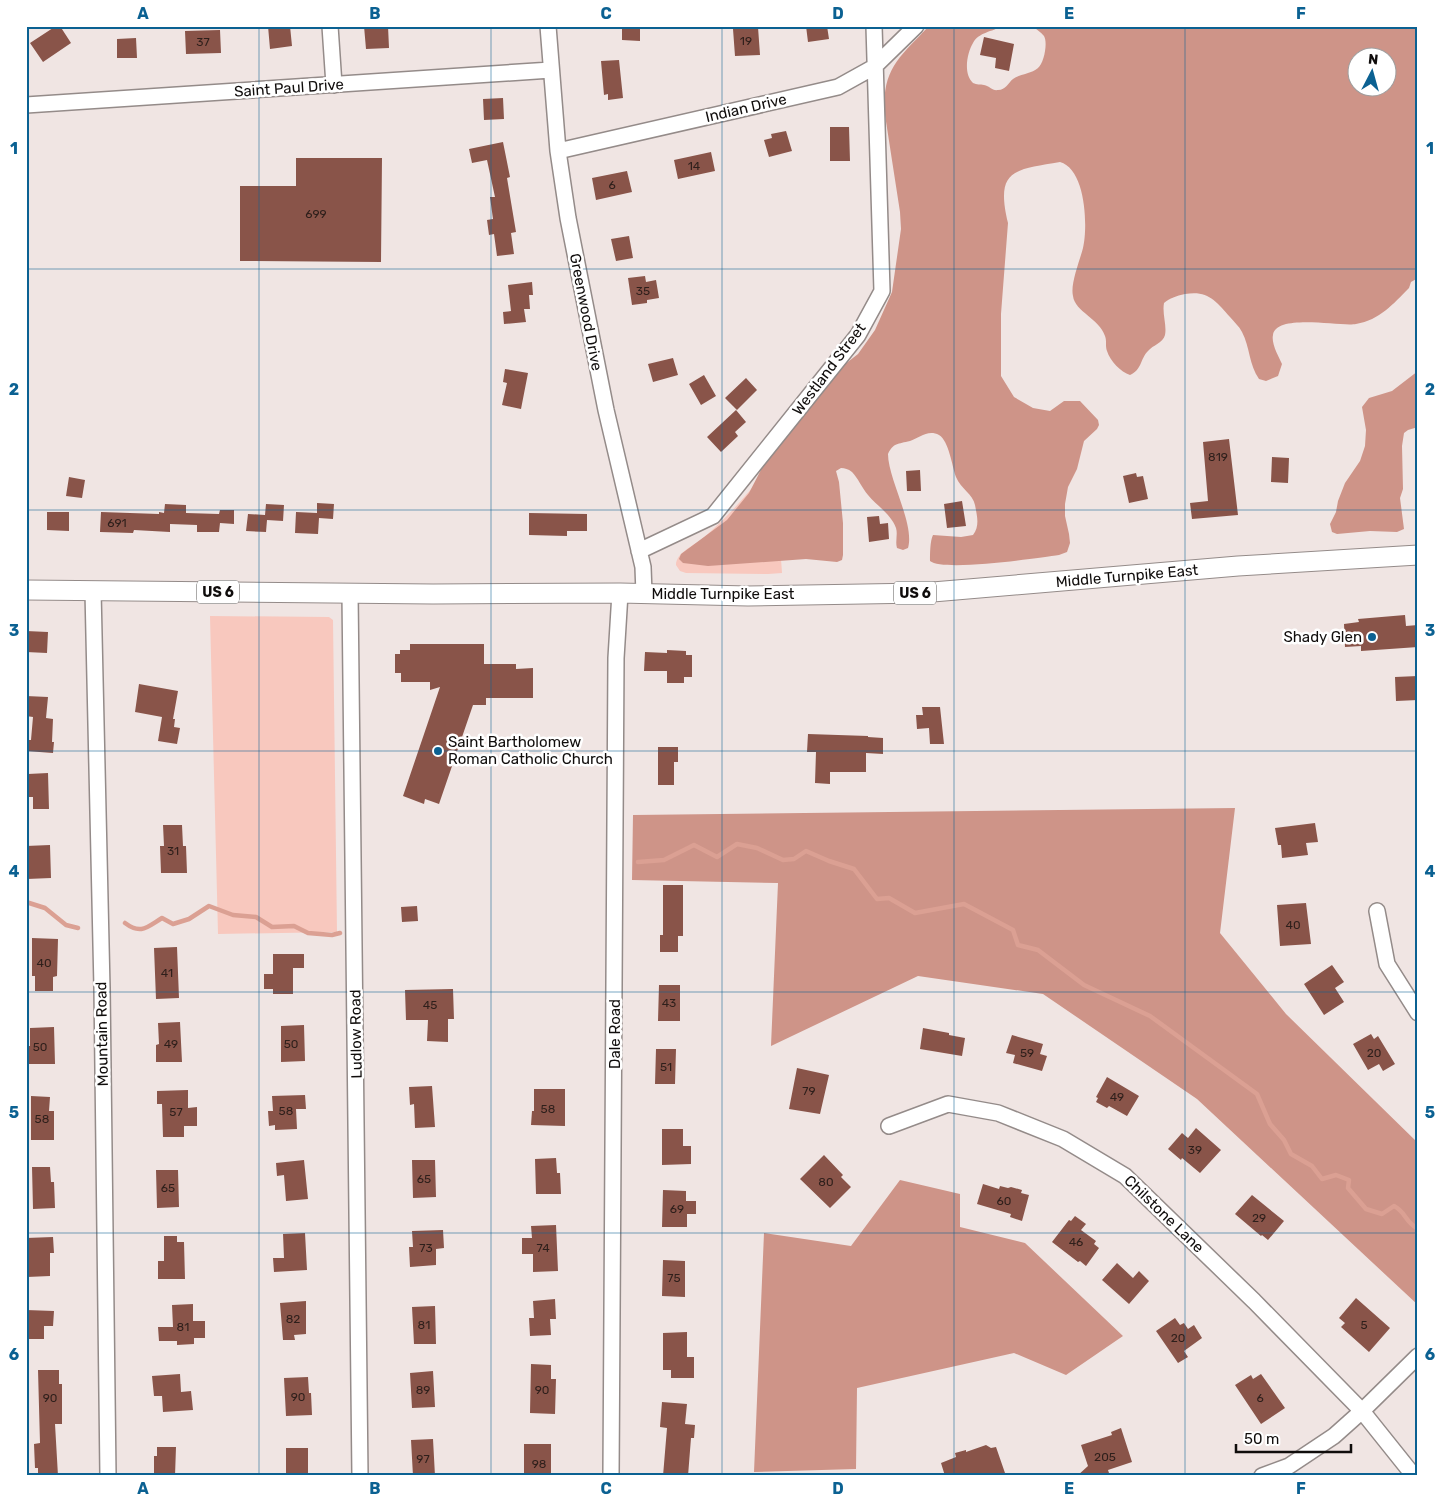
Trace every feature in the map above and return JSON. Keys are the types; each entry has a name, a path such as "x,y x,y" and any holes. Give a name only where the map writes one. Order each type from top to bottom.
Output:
{"main road":[{"name":"Middle Turnpike East","path":"26,590 500,594 620,593 748,596 921,593 1238,566 1418,555"}],"street":[{"path":"330,26 334,85"},
{"name":"Greenwood Drive","path":"548,26 558,151 581,291 608,419 643,567 644,594"},
{"name":"Westland Street","path":"639,551 713,516 858,335 882,290 874,26"},
{"name":"Indian Drive","path":"558,151 838,87 874,67 916,26"},
{"name":"Saint Paul Drive","path":"26,105 551,70"},
{"name":"Mountain Road","path":"93,591 102,1008 108,1476"},
{"name":"Ludlow Road","path":"350,593 360,1476"},
{"name":"Dale Road","path":"611,1476 616,658 620,593"},
{"path":"1377,911 1387,964 1418,1013"},
{"name":"Chilstone Lane","path":"889,1126 948,1104 998,1114 1063,1139 1125,1176 1254,1301 1362,1412 1414,1476"},
{"path":"1262,1476 1289,1466 1334,1436 1362,1412 1418,1356"}],"shaded area":[{"path":"929,26 1002,26 982,34 976,39 969,52 967,63 968,74 973,83 1001,90 1013,79 1038,68 1042,62 1045,53 1045,39 1032,26 1418,26 1418,278 1411,282 1409,288 1386,310 1365,322 1348,324 1310,322 1285,324 1277,328 1273,335 1273,342 1282,364 1278,376 1266,381 1259,379 1256,374 1241,330 1216,302 1206,295 1200,294 1193,293 1176,296 1164,303 1164,338 1145,354 1137,370 1130,375 1113,362 1108,355 1106,338 1102,330 1078,306 1073,296 1073,285 1085,239 1083,200 1075,175 1069,167 1060,162 1020,171 1012,175 1007,182 1004,192 1008,223 1001,314 1001,376 1014,397 1033,408 1050,411 1064,401 1080,401 1098,420 1099,425 1084,441 1077,469 1068,487 1065,516 1070,543 1067,552 1032,559 971,565 939,564 930,561 933,535 961,537 973,535 977,528 977,513 974,501 956,477 950,454 942,438 935,433 931,433 896,444 888,454 892,476 908,527 908,548 903,550 897,548 896,528 891,518 868,495 852,472 841,468 836,471 839,482 843,523 842,560 837,562 806,559 708,566 683,563 679,559 681,554 727,520 749,493 764,464 835,372 858,354 875,330 892,292 901,229 885,115 885,99 886,86 890,75 901,56"},
{"path":"1418,371 1416,394 1418,401 1418,427 1404,433 1402,446 1403,489 1400,498 1404,529 1397,532 1370,531 1337,534 1332,532 1330,524 1336,512 1338,501 1345,483 1360,461 1365,446 1366,430 1362,407 1369,398 1392,391"},
{"path":"774,459 782,573 686,573 680,571 676,565 679,557 732,511"},
{"path":"210,616 329,617 333,620 337,932 218,934"},
{"path":"1235,808 1220,933 1286,1014 1418,1143 1418,1305 1197,1099 1043,994 918,976 771,1046 778,883 632,880 633,815"},
{"path":"900,1180 960,1194 960,1227 1025,1243 1123,1336 1066,1375 1014,1353 857,1388 856,1469 754,1472 764,1233 851,1246"}],"building":[{"path":"56,26 60,26 71,43 43,62 30,43"},
{"path":"268,26 290,26 292,46 270,49"},
{"path":"364,26 388,26 389,48 366,49"},
{"path":"737,26 758,27 760,55 735,56 733,29 737,29"},
{"path":"806,26 827,26 829,39 808,42"},
{"path":"622,28 640,28 640,41 622,40"},
{"path":"220,30 221,53 186,54 185,31"},
{"path":"984,37 1014,44 1009,71 995,68 996,58 980,55"},
{"path":"136,38 137,58 117,58 117,39"},
{"path":"619,60 623,98 608,100 608,94 604,95 601,61"},
{"path":"503,98 504,119 484,120 483,99"},
{"path":"830,127 849,127 850,161 830,161"},
{"path":"786,131 792,151 769,157 764,140 772,138 771,134"},
{"path":"503,142 510,177 507,178 516,232 511,233 514,254 497,256 494,234 489,235 487,220 493,219 490,197 495,197 487,160 472,163 469,149"},
{"path":"711,152 715,171 678,179 674,160"},
{"path":"296,158 382,158 381,262 240,261 240,186 296,186"},
{"path":"627,171 632,192 596,200 592,178"},
{"path":"629,236 633,258 616,261 611,239"},
{"path":"645,276 646,282 656,280 659,298 647,300 647,303 632,305 628,278"},
{"path":"532,282 533,295 529,295 530,309 524,309 526,322 504,324 503,312 511,311 508,285"},
{"path":"673,358 678,375 653,382 648,364"},
{"path":"505,369 528,373 521,409 502,405 507,383 503,382"},
{"path":"704,375 716,396 701,405 689,384"},
{"path":"746,378 757,390 737,410 725,398"},
{"path":"736,410 746,422 735,432 738,436 721,452 707,437"},
{"path":"1229,439 1238,515 1192,519 1190,503 1208,501 1203,442"},
{"path":"1272,457 1289,458 1288,483 1271,482"},
{"path":"920,470 921,491 907,491 906,471"},
{"path":"1136,473 1137,477 1143,476 1148,499 1129,503 1123,476"},
{"path":"69,477 85,480 82,498 66,496"},
{"path":"962,501 966,526 947,528 944,504"},
{"path":"317,503 334,504 333,519 319,518 318,534 295,533 296,512 317,513"},
{"path":"165,504 186,505 186,513 219,514 220,510 234,510 234,524 220,523 219,532 197,532 197,525 170,524 170,532 134,530 133,533 100,532 101,512 159,514 159,512 164,513"},
{"path":"266,504 284,505 283,521 267,520 266,532 246,531 248,514 265,515"},
{"path":"47,512 69,512 69,531 47,530"},
{"path":"529,513 587,514 587,531 567,531 567,536 529,535"},
{"path":"879,516 880,524 888,523 889,539 869,542 867,517"},
{"path":"1405,615 1406,626 1418,625 1418,647 1361,651 1361,646 1345,647 1344,624 1359,622 1358,619"},
{"path":"26,631 48,632 47,653 26,652"},
{"name":"Saint Bartholomew Roman Catholic Church","path":"410,644 484,644 484,664 516,664 516,669 533,668 533,698 486,698 486,705 473,705 439,804 425,799 424,804 403,796 440,687 430,690 430,682 401,682 401,673 395,673 395,654 400,654 400,650 410,650"},
{"path":"667,650 686,651 686,655 692,655 692,677 684,677 684,683 667,683 667,671 644,671 645,652 667,653"},
{"path":"1418,676 1418,700 1396,701 1395,677"},
{"path":"139,684 178,691 173,719 175,719 174,727 180,728 177,744 158,741 162,717 135,712"},
{"path":"26,696 48,697 46,718 53,719 53,753 26,751 26,740 31,740 33,717 26,716"},
{"path":"922,707 940,707 944,744 930,744 929,728 917,729 916,715 923,715"},
{"path":"808,734 883,738 883,754 866,753 866,772 830,772 830,784 815,783 816,752 807,752"},
{"path":"658,747 678,747 678,762 674,762 674,785 658,785"},
{"path":"48,773 49,809 33,809 33,797 28,797 28,774"},
{"path":"1315,823 1318,842 1306,843 1308,855 1282,858 1281,845 1278,845 1275,828"},
{"path":"163,825 182,825 183,846 186,846 187,873 161,873 160,846 164,846"},
{"path":"50,845 51,878 27,879 26,846"},
{"path":"663,885 683,885 683,936 678,936 678,952 660,952 660,935 663,935"},
{"path":"1306,903 1311,944 1280,946 1277,905"},
{"path":"417,906 418,921 402,922 401,907"},
{"path":"32,938 58,939 57,976 53,977 53,991 35,991 35,976 32,976"},
{"path":"177,947 179,998 156,999 154,948"},
{"path":"273,954 304,954 304,968 293,968 293,994 273,994 273,989 264,989 264,974 273,974"},
{"path":"1332,965 1344,982 1335,988 1344,1002 1324,1015 1304,984"},
{"path":"659,985 680,985 680,1021 658,1021"},
{"path":"453,989 454,1019 448,1019 448,1042 427,1041 428,1020 406,1020 405,990"},
{"path":"180,1022 182,1062 156,1062 156,1045 159,1044 158,1023"},
{"path":"304,1025 305,1061 281,1062 281,1026"},
{"path":"54,1027 55,1064 26,1064 26,1046 30,1046 30,1028"},
{"path":"923,1028 965,1038 962,1056 920,1049"},
{"path":"1371,1034 1374,1039 1378,1036 1395,1064 1383,1071 1379,1064 1368,1070 1353,1044"},
{"path":"1012,1035 1043,1044 1040,1054 1047,1056 1042,1071 1013,1063 1015,1055 1006,1053"},
{"path":"656,1049 676,1049 675,1084 655,1084"},
{"path":"797,1068 829,1075 820,1114 789,1109"},
{"path":"1107,1077 1139,1096 1127,1116 1109,1106 1107,1108 1096,1102 1098,1098 1096,1097"},
{"path":"432,1086 435,1127 415,1128 414,1104 410,1105 409,1087"},
{"path":"534,1089 565,1089 565,1126 531,1125 532,1111 534,1111"},
{"path":"188,1090 188,1108 197,1107 197,1126 184,1126 184,1137 163,1137 162,1104 157,1104 157,1091"},
{"path":"305,1095 306,1109 296,1109 297,1129 275,1130 275,1125 269,1126 268,1111 273,1111 272,1096"},
{"path":"31,1096 50,1097 49,1111 54,1111 54,1140 31,1140"},
{"path":"1196,1128 1221,1150 1200,1173 1168,1149 1182,1133 1188,1138"},
{"path":"662,1129 683,1129 683,1146 691,1146 691,1164 662,1165"},
{"path":"824,1155 843,1175 841,1177 851,1187 830,1208 800,1179"},
{"path":"556,1158 557,1173 560,1173 561,1194 536,1194 535,1159"},
{"path":"304,1160 308,1199 286,1201 284,1175 277,1176 276,1163"},
{"path":"412,1160 435,1160 436,1197 413,1198"},
{"path":"32,1167 50,1167 51,1182 54,1182 55,1208 33,1209"},
{"path":"156,1170 178,1170 179,1207 157,1208"},
{"path":"983,1184 999,1189 1000,1186 1011,1187 1022,1190 1021,1193 1029,1195 1022,1221 1010,1217 1011,1214 977,1204"},
{"path":"663,1190 686,1191 686,1201 696,1201 696,1214 687,1214 687,1227 662,1227"},
{"path":"1252,1195 1284,1221 1268,1240 1235,1214"},
{"path":"1075,1216 1086,1224 1081,1230 1096,1241 1094,1244 1099,1248 1086,1266 1052,1242 1069,1220 1071,1221"},
{"path":"556,1225 558,1271 533,1272 533,1254 522,1254 522,1238 532,1238 531,1226"},
{"path":"443,1230 444,1248 436,1249 436,1265 410,1267 409,1247 413,1247 412,1231"},
{"path":"305,1233 307,1270 274,1272 273,1258 284,1258 283,1234"},
{"path":"164,1236 177,1236 177,1242 184,1242 185,1279 158,1279 158,1261 164,1261"},
{"path":"53,1237 54,1253 50,1253 50,1276 27,1277 26,1238"},
{"path":"663,1260 685,1261 685,1297 662,1296"},
{"path":"1117,1263 1133,1278 1139,1271 1149,1281 1129,1304 1102,1280"},
{"path":"1356,1298 1390,1328 1369,1352 1341,1327 1345,1323 1339,1318"},
{"path":"555,1299 556,1319 550,1319 551,1335 530,1336 529,1318 534,1318 533,1301"},
{"path":"306,1301 306,1334 294,1335 295,1340 283,1340 280,1303"},
{"path":"193,1304 193,1321 205,1321 205,1338 194,1338 194,1344 177,1345 177,1341 159,1341 158,1327 173,1327 172,1305"},
{"path":"435,1306 436,1344 414,1344 412,1307"},
{"path":"26,1310 54,1311 53,1326 44,1326 44,1339 26,1339"},
{"path":"1175,1318 1180,1325 1184,1323 1188,1329 1194,1325 1202,1338 1184,1351 1188,1357 1178,1363 1156,1331"},
{"path":"687,1332 687,1357 694,1357 694,1378 671,1378 671,1370 663,1370 663,1333"},
{"path":"531,1364 551,1365 551,1379 556,1379 555,1414 530,1413"},
{"path":"38,1370 59,1370 59,1384 62,1384 62,1424 55,1424 58,1476 38,1476 38,1468 35,1468 34,1444 40,1443"},
{"path":"433,1371 435,1407 412,1408 410,1373"},
{"path":"180,1374 181,1392 191,1391 193,1410 163,1412 162,1396 154,1396 152,1376"},
{"path":"1261,1374 1285,1408 1261,1424 1235,1385 1251,1375 1253,1379"},
{"path":"308,1377 312,1415 286,1416 284,1378"},
{"path":"662,1402 687,1404 685,1424 695,1425 694,1438 691,1438 688,1476 663,1476 667,1428 660,1427"},
{"path":"1121,1428 1132,1462 1108,1470 1110,1476 1077,1476 1088,1466 1081,1445 1112,1435 1111,1432"},
{"path":"433,1439 435,1476 413,1476 411,1440"},
{"path":"524,1444 551,1444 551,1476 524,1476"},
{"path":"986,1445 991,1448 996,1447 1005,1473 995,1476 945,1476 941,1463 956,1457 955,1453 966,1450 966,1452"},
{"path":"157,1447 176,1447 175,1476 154,1476 154,1456 157,1456"},
{"path":"286,1448 308,1448 308,1476 286,1476"}],"waterway":[{"path":"638,862 664,860 694,845 717,857 737,844 757,848 783,860 794,859 806,851 854,869 877,899 889,898 915,913 964,904 1013,930 1018,945 1038,950 1084,985 1150,1016 1257,1094 1270,1124 1284,1140 1291,1154 1312,1166 1322,1179 1336,1175 1349,1180 1348,1188 1366,1209 1382,1214 1394,1206 1418,1229"},
{"path":"26,902 45,908 66,925 78,928"},
{"path":"125,923 135,929 148,927 162,918 173,924 189,919 209,906 233,915 256,917 272,927 294,926 308,933 332,935 340,933"}],"place":[{"name":"Shady Glen","path":"1372,637"},
{"name":"Saint Bartholomew Roman Catholic Church","path":"438,751"}]}
